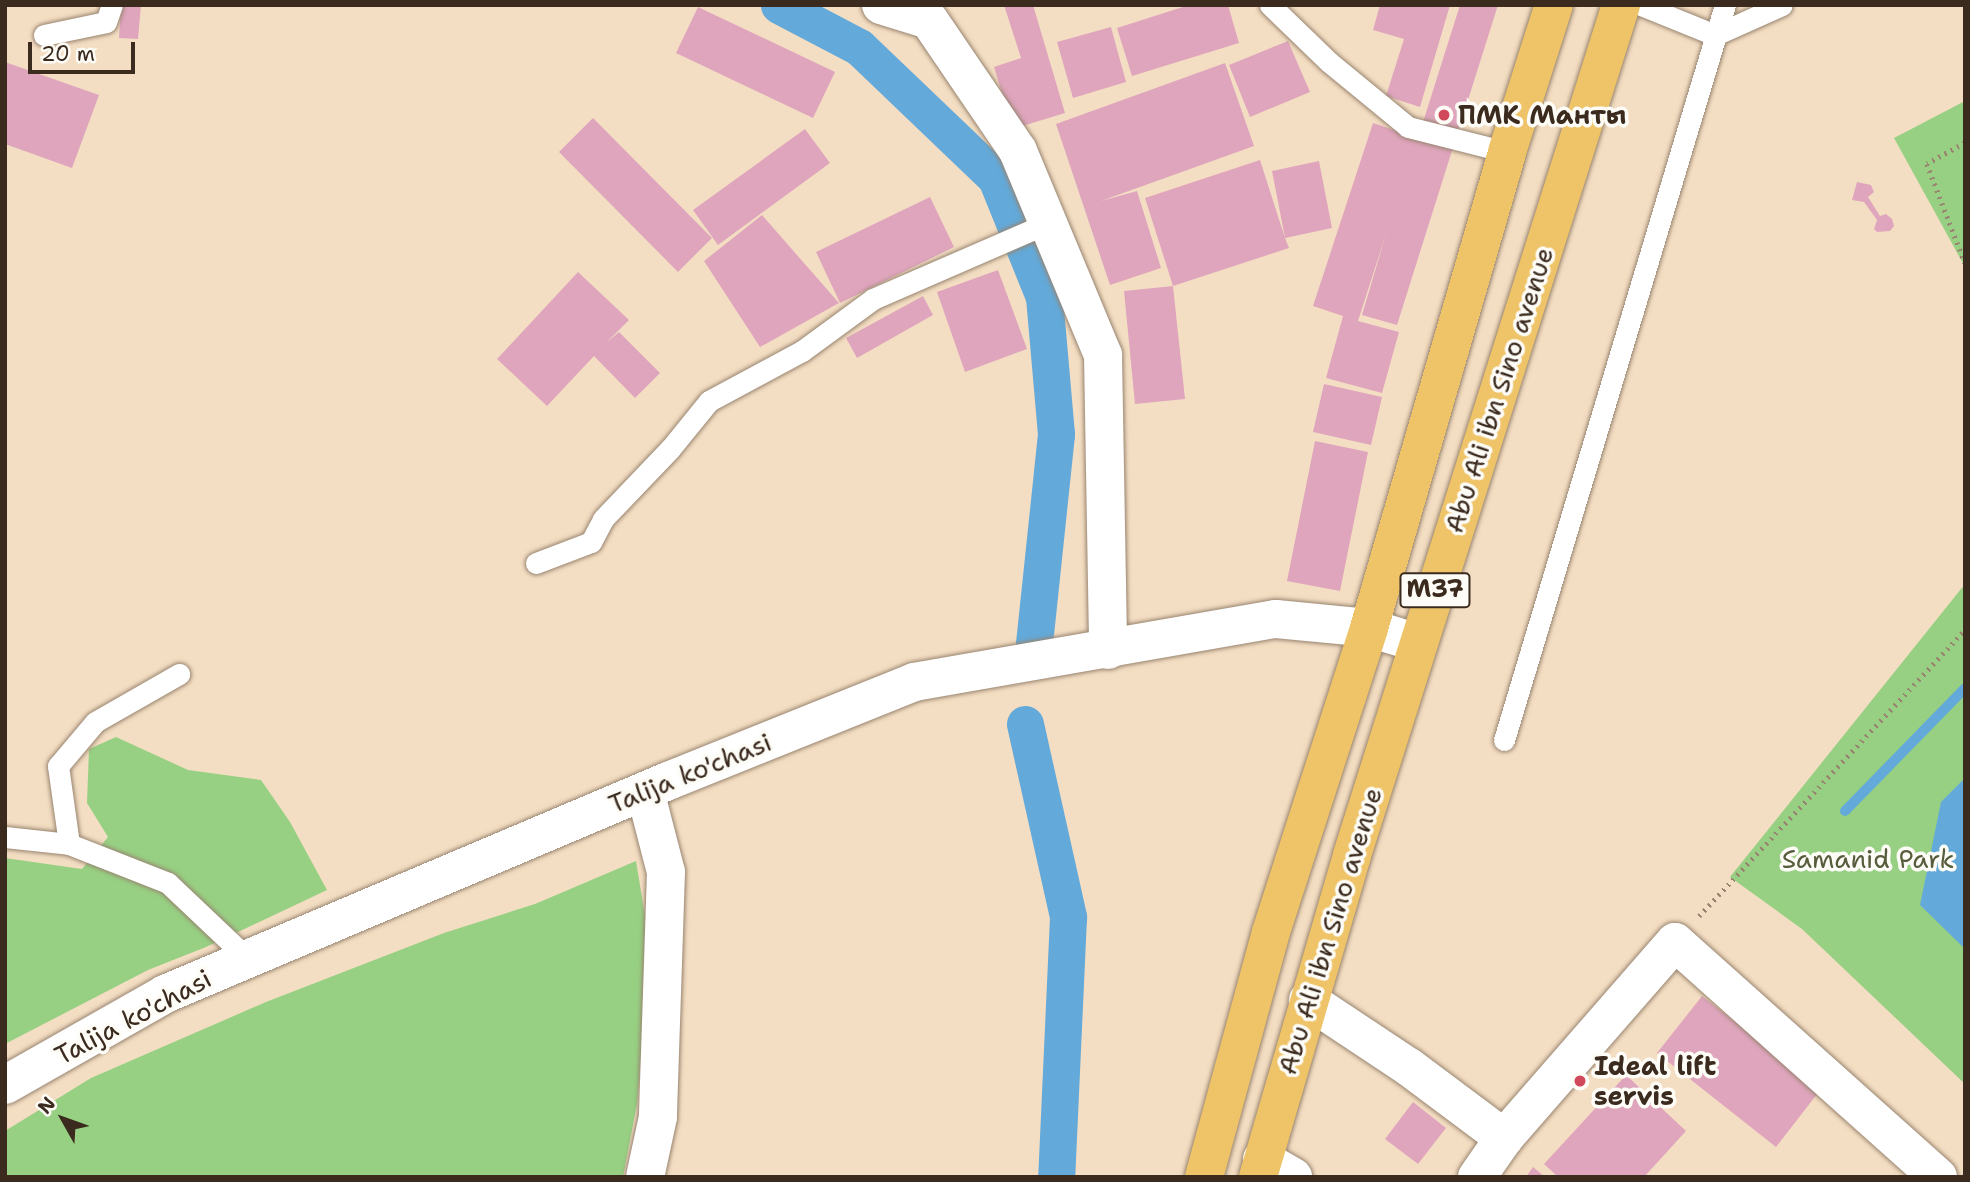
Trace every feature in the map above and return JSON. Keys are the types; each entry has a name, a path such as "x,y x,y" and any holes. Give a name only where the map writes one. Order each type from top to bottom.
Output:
{"main road":[{"name":"Abu Ali ibn Sino avenue","path":"1204,1177 1290,872 1368,628 1507,152 1554,5"},
{"name":"Abu Ali ibn Sino avenue","path":"1271,1171 1283,1089 1308,1000 1621,5"},
{"path":"1233,1075 1283,1089"}],"street":[{"path":"881,5 929,13 1018,151 1102,355 1108,650"},
{"name":"Talija ko'chasi","path":"5,1085 165,994 914,682 1276,619 1368,628 1419,643"},
{"path":"645,792 666,872 657,1117 645,1177"},
{"path":"1477,1177 1504,1138 1675,942 1938,1177"},
{"path":"1308,1000 1409,1067 1504,1138"}],"lane":[{"path":"44,35 106,22 112,5"},
{"path":"1270,5 1329,62 1408,127 1507,152"},
{"path":"1641,5 1715,35 1782,5"},
{"path":"1504,740 1725,5"},
{"path":"536,563 591,542 603,519 670,449 709,401 802,351 873,299 1048,223"},
{"path":"69,844 58,766 95,722 179,674"},
{"path":"5,837 69,844 168,883 248,959"}],"path":[{"path":"1965,143 1927,164 1965,263"},
{"path":"1675,942 1965,630"}],"green space":[{"path":"1965,101 1965,267 1894,138"},
{"name":"Samanid Park","path":"1965,584 1965,1084 1802,929 1730,877"},
{"path":"116,737 188,770 261,780 290,822 327,890 206,947 148,970 5,1044 5,858 82,869 108,837 87,803 89,749"},
{"path":"636,861 651,952 637,1104 623,1177 5,1177 5,1131 91,1078 266,1002 444,933 535,904"}],"water":[{"path":"1965,778 1965,949 1920,905 1941,802"}],"building":[{"path":"121,5 141,5 138,39 119,38"},
{"path":"1004,5 1033,5 1065,113 1013,129 994,67 1021,58"},
{"path":"1189,5 1228,5 1239,43 1132,76 1117,28"},
{"path":"1380,5 1450,5 1420,107 1386,96 1404,39 1373,30"},
{"path":"1460,5 1498,5 1397,325 1362,315 1386,234 1358,321 1399,332 1382,393 1326,378 1343,316 1313,306 1373,123 1418,138"},
{"path":"698,7 835,72 813,118 676,53"},
{"path":"1111,27 1126,82 1073,98 1057,42"},
{"path":"1288,41 1310,92 1250,117 1229,65"},
{"path":"5,62 99,95 72,168 5,144"},
{"path":"1225,63 1254,146 1101,201 1137,191 1161,268 1110,285 1056,124"},
{"path":"593,118 712,238 678,272 559,152"},
{"path":"805,129 830,163 718,245 693,210"},
{"path":"1260,160 1289,248 1173,286 1145,198"},
{"path":"1319,161 1332,228 1285,238 1272,171"},
{"path":"1857,182 1871,185 1874,192 1868,197 1880,216 1886,214 1892,219 1894,226 1890,231 1877,232 1874,229 1877,220 1864,202 1852,200"},
{"path":"930,197 954,247 840,303 816,252"},
{"path":"762,215 839,303 760,347 704,261"},
{"path":"998,270 1027,349 965,372 937,292"},
{"path":"578,272 629,320 606,343 619,332 660,373 635,398 594,356 547,406 497,359"},
{"path":"1173,286 1185,399 1135,404 1124,291"},
{"path":"923,296 933,315 857,358 846,338"},
{"path":"1324,384 1382,397 1371,445 1313,432"},
{"path":"1315,441 1368,452 1340,591 1287,581"},
{"path":"1702,996 1821,1089 1776,1147 1657,1053"},
{"path":"1626,1075 1686,1131 1644,1177 1558,1177 1544,1164"},
{"path":"1413,1102 1446,1128 1418,1164 1385,1139"},
{"path":"1533,1167 1545,1177 1526,1177"}],"waterway":[{"path":"779,5 859,47 996,178 1044,297 1056,434 1034,645"},
{"path":"1845,811 1965,688"},
{"path":"1025,724 1068,917 1056,1177"}],"place":[{"name":"ПМК Манты","path":"1444,115"},
{"name":"Ideal lift servis","path":"1580,1081"}]}
